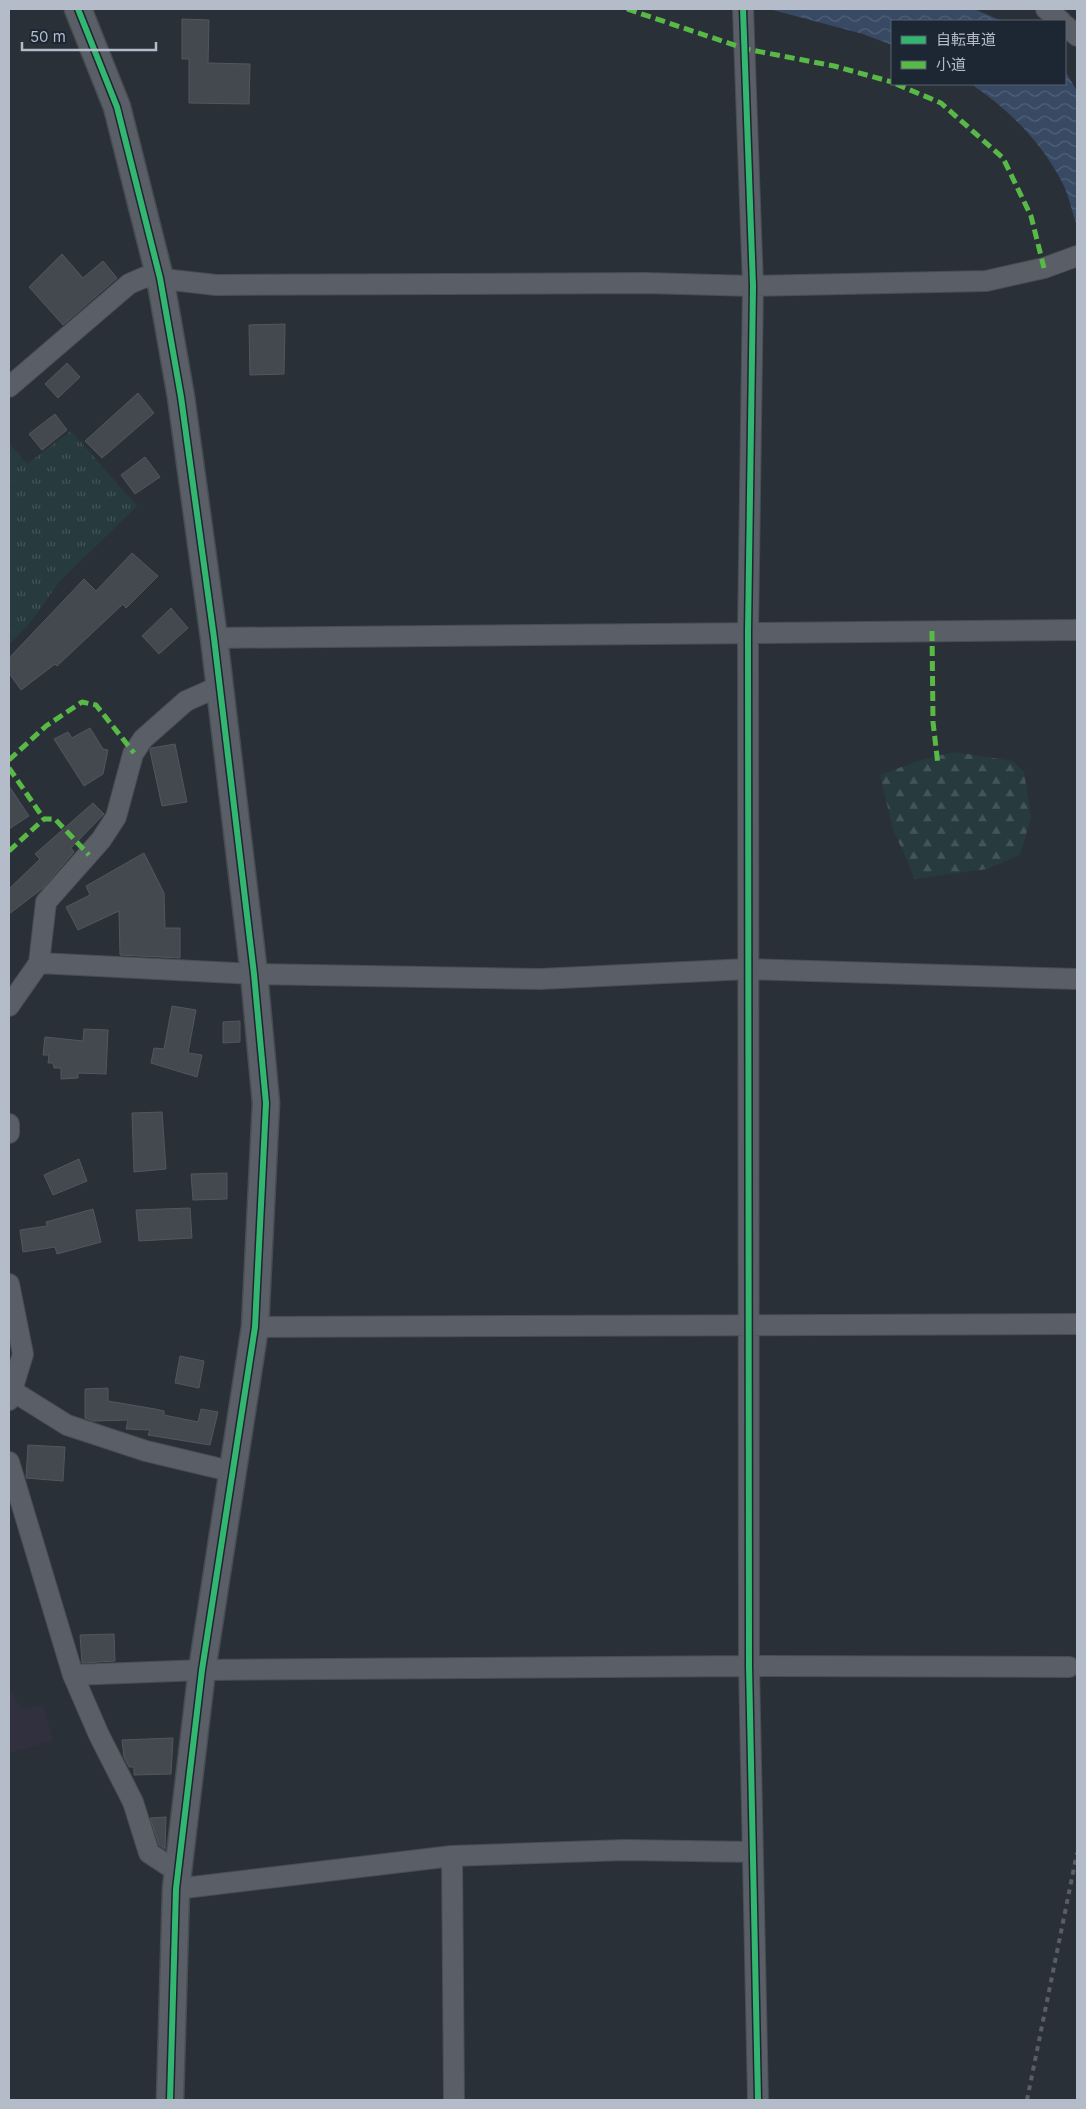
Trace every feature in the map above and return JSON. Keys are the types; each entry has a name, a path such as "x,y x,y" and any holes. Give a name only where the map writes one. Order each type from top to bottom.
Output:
{"street":[{"path":"78,9 117,107 160,278 181,397 220,686 254,974 266,1102 255,1327 202,1670 177,1881 170,2100"},
{"path":"743,9 753,286 748,632 749,1666 758,2100"},
{"path":"1046,9 1060,20"},
{"path":"1066,26 1077,36"},
{"path":"9,387 129,284 145,277 216,285 645,283 753,286 986,281 1068,259"},
{"path":"214,638 1077,630"},
{"path":"9,1006 39,962 46,902 101,840 116,817 133,754 143,739 186,701 220,686"},
{"path":"39,962 254,974 540,979 748,969 1077,979"},
{"path":"9,1124 9,1133"},
{"path":"9,1284 23,1354 10,1395 67,1425 146,1451 234,1472"},
{"path":"255,1327 1077,1324"},
{"path":"9,1462 73,1675 99,1735 133,1802 149,1853 177,1881"},
{"path":"73,1675 202,1670 749,1666 1069,1667"},
{"path":"177,1881 452,1856 625,1850 753,1852"},
{"path":"452,1856 454,2100"}],"shaded area":[{"path":"9,1687 20,1708 27,1709 43,1705 53,1741 9,1753"}],"green space":[{"path":"71,431 137,506 59,582 34,618 9,645 9,443 27,464"},
{"path":"954,752 1013,761 1024,772 1031,817 1020,855 987,869 915,879 893,829 880,775 918,761"}],"water":[{"path":"769,9 974,9 1000,20 891,20 891,45 863,34"},
{"path":"1066,73 1077,91 1077,226 1069,198 1054,167 1034,140 1011,115 972,85 1066,85"}],"building":[{"path":"182,19 209,20 208,63 250,64 249,104 189,103 189,59 182,59"},
{"path":"62,254 83,278 103,261 117,278 63,325 29,287"},
{"path":"285,324 284,374 250,375 249,325"},
{"path":"67,363 80,377 58,398 45,384"},
{"path":"138,393 154,413 102,458 85,441"},
{"path":"55,414 67,430 42,450 29,434"},
{"path":"145,457 160,477 135,494 121,475"},
{"path":"132,553 158,576 126,608 123,604 57,666 55,664 21,690 9,673 9,658 84,579 96,591"},
{"path":"171,608 188,628 159,654 142,636"},
{"path":"90,728 103,749 108,750 103,774 84,786 54,739 68,732 72,738"},
{"path":"175,744 187,802 162,806 150,751 151,748"},
{"path":"9,786 29,816 9,829"},
{"path":"93,803 104,814 71,848 74,852 43,888 9,914 9,889 40,859 35,854"},
{"path":"144,853 164,893 165,928 180,928 180,958 120,955 119,911 78,930 66,907 90,895 86,886"},
{"path":"172,1006 196,1010 188,1053 202,1055 197,1077 151,1063 154,1048 164,1049"},
{"path":"240,1021 240,1042 223,1043 223,1022"},
{"path":"84,1029 108,1030 106,1074 78,1073 78,1078 61,1079 61,1068 54,1068 53,1063 48,1063 49,1055 43,1055 45,1037 83,1041"},
{"path":"162,1112 166,1169 134,1172 132,1113"},
{"path":"79,1159 87,1181 53,1195 44,1175"},
{"path":"227,1173 227,1199 193,1200 191,1174"},
{"path":"190,1208 192,1238 139,1241 136,1210"},
{"path":"93,1209 101,1242 57,1254 55,1247 23,1252 20,1230 47,1226 46,1222"},
{"path":"180,1356 204,1361 199,1388 175,1383"},
{"path":"108,1388 108,1401 164,1411 164,1415 198,1422 201,1409 218,1412 210,1445 148,1435 150,1430 126,1429 128,1420 93,1421 85,1418 85,1389"},
{"path":"28,1445 65,1447 63,1481 26,1478"},
{"path":"114,1634 115,1661 82,1663 80,1635"},
{"path":"173,1738 171,1774 134,1775 134,1767 129,1767 124,1757 122,1740"},
{"path":"166,1817 165,1849 159,1845 150,1818"}],"railway":[{"path":"1027,2100 1077,1853"}],"marked path":[{"path":"627,9 746,49 834,66 891,82"},
{"path":"898,85 941,103 1003,158 1031,216 1044,268"},
{"path":"932,631 933,722 938,765"},
{"path":"9,760 46,726 82,702 96,705 134,753"},
{"path":"9,768 44,819"},
{"path":"9,851 44,819 55,819 89,855"}],"cycle path":[{"path":"78,9 117,107 160,278 181,397 214,638 254,974 266,1103 255,1327 202,1670 176,1889 170,2100"},
{"path":"743,9 753,286 748,632 749,1666 758,2100"}]}
